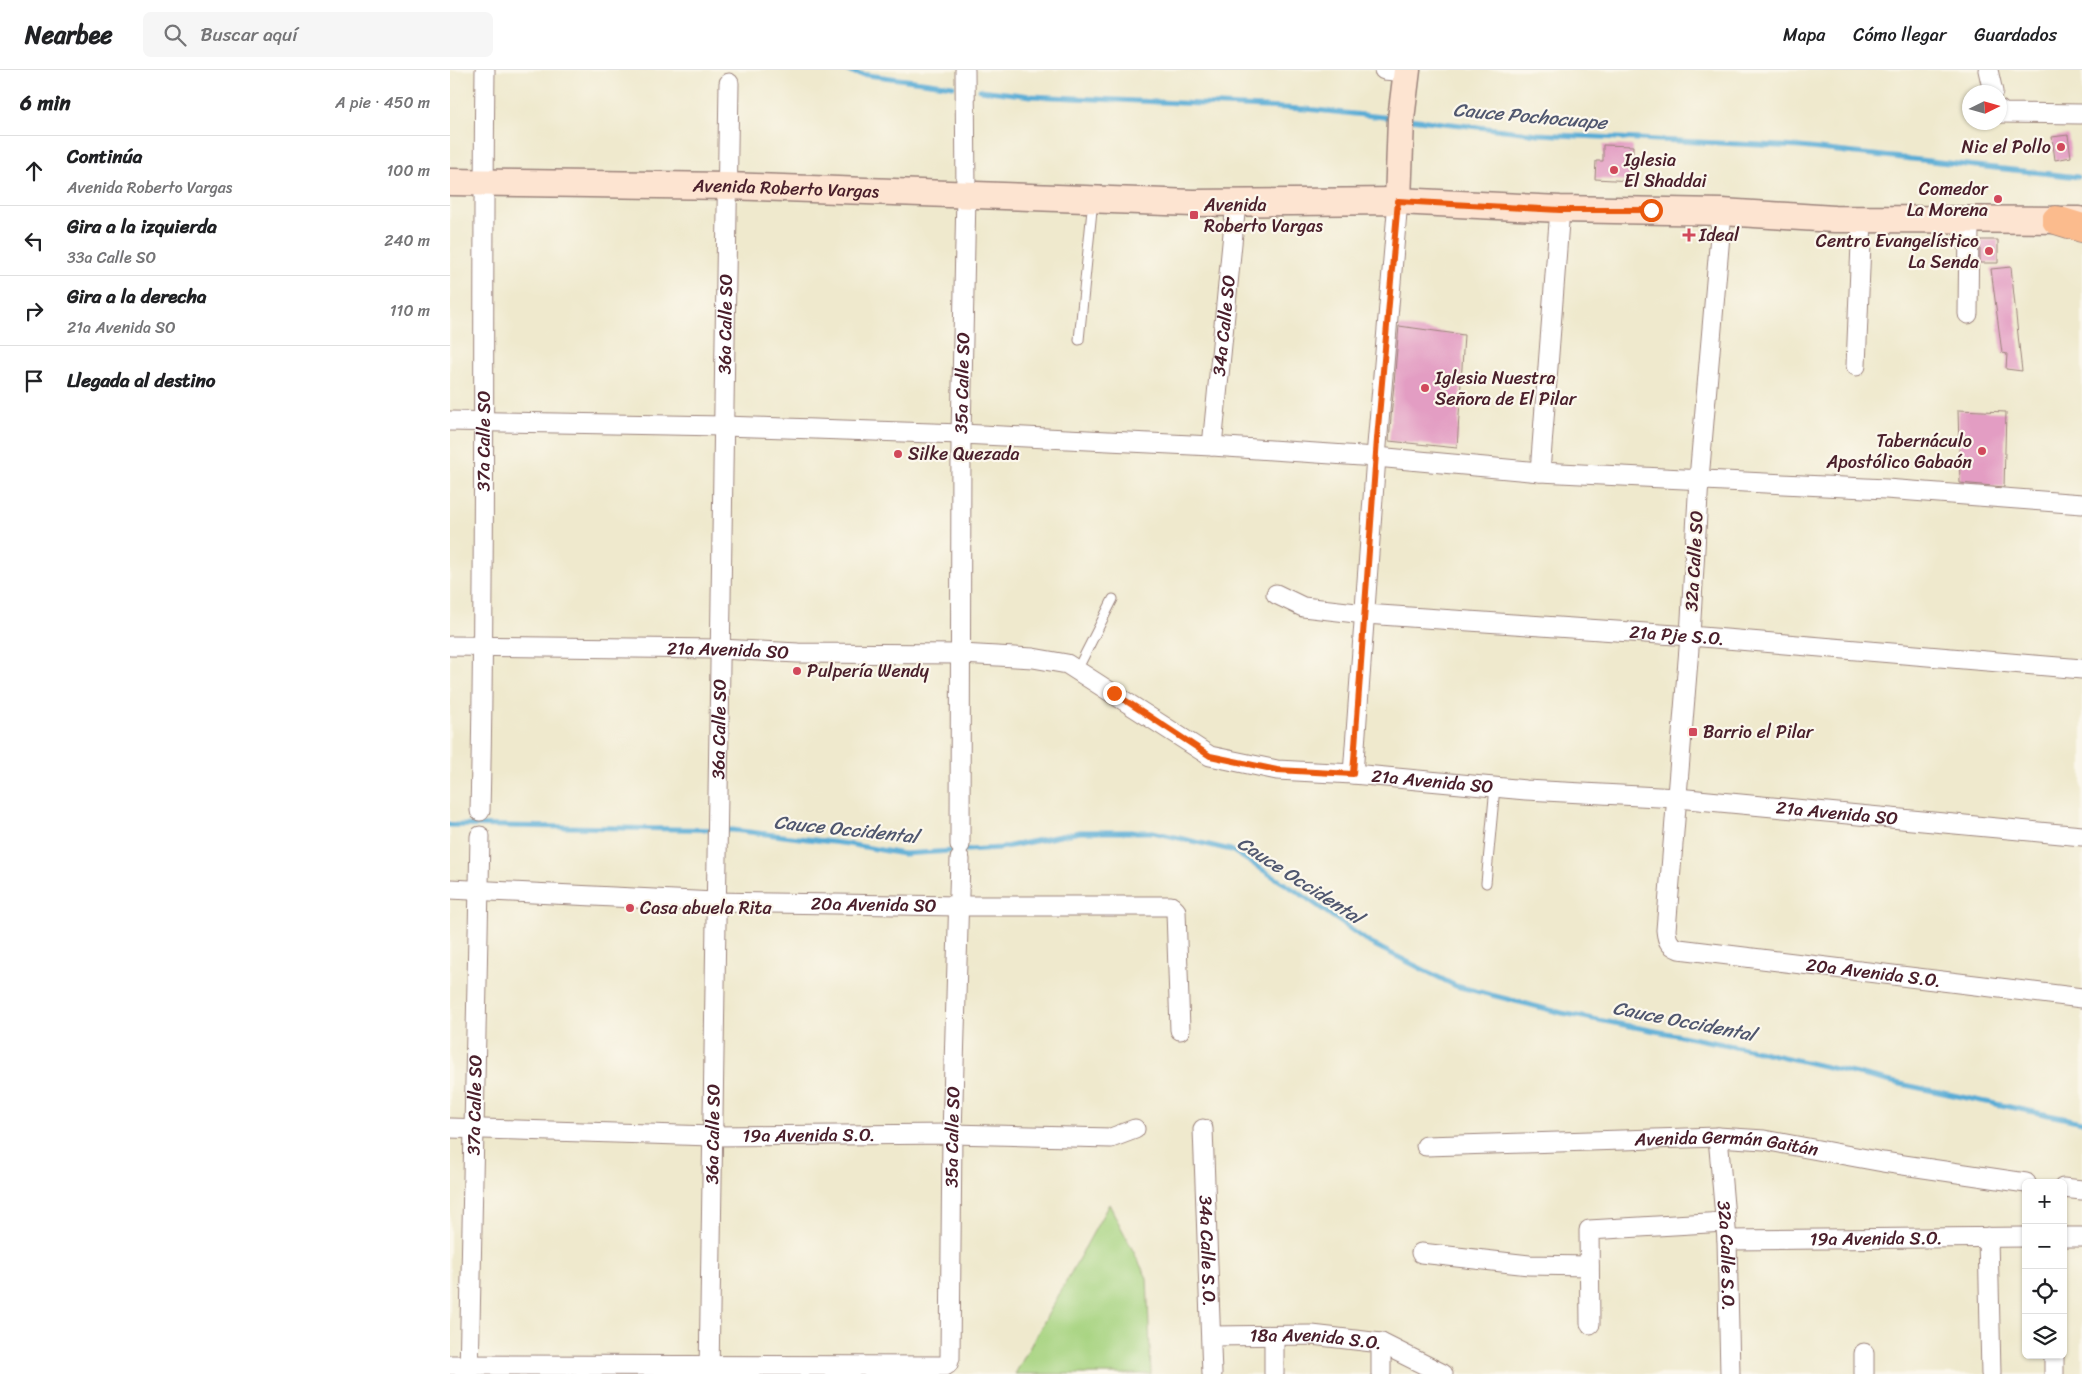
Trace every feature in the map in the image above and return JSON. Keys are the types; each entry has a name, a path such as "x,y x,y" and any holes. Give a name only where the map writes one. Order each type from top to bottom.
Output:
{"main road":[{"path":"2069,220 2082,228"}],"street":[{"name":"37a Calle SO","path":"480,811 484,646 484,183 486,70"},
{"name":"35a Calle SO","path":"709,1370 945,1366 950,1358 952,1134 960,852 962,654 961,434 966,195 965,70"},
{"path":"1988,70 1991,85"},
{"path":"1353,774 1376,457 1398,201 1401,118 1399,71"},
{"name":"36a Calle SO","path":"709,1370 722,426 729,84"},
{"path":"2007,113 2081,114"},
{"name":"Avenida Roberto Vargas","path":"450,182 727,186 1236,203 1398,201 1560,210 1722,212 1862,219 2069,220"},
{"name":"34a Calle SO","path":"1212,446 1236,203"},
{"path":"1540,472 1560,210"},
{"name":"32a Calle SO","path":"1667,941 1666,930 1690,636 1699,479 1722,212"},
{"path":"1856,366 1862,219"},
{"path":"1968,314 1969,226"},
{"path":"450,421 722,426 961,434 1212,446 1376,457 1540,472 1886,489 2082,504"},
{"name":"21a Pje S.O.","path":"1276,594 1303,607 1365,614 1690,636 2082,669"},
{"name":"21a Avenida SO","path":"450,646 719,649 798,653 962,654 1033,658 1067,664 1078,670 1210,756 1277,770 1353,774 1526,790 1677,798 2082,836"},
{"name":"37a Calle SO","path":"469,1370 480,836"},
{"name":"20a Avenida SO","path":"450,889 715,902 959,906 1171,906 1176,910 1180,1030"},
{"name":"20a Avenida S.O.","path":"1667,941 1679,949 2082,998"},
{"name":"19a Avenida S.O.","path":"450,1128 712,1136 952,1134 1111,1138 1135,1129"},
{"name":"34a Calle S.O.","path":"1203,1129 1212,1374"},
{"name":"Avenida Germán Gaitán","path":"1426,1146 1718,1138 1764,1140 1883,1162 2022,1182"},
{"name":"32a Calle S.O.","path":"1718,1138 1726,1231 1730,1374"},
{"path":"2067,1188 2082,1190"},
{"name":"19a Avenida S.O.","path":"1589,1266 1589,1230 2022,1237"},
{"path":"1988,1237 1991,1374"},
{"path":"2067,1237 2082,1237"},
{"path":"1421,1253 1529,1265 1589,1266 1590,1324"},
{"name":"18a Avenida S.O.","path":"1212,1336 1312,1334 1381,1343 1443,1374"},
{"path":"1274,1336 1274,1374"},
{"path":"1381,1343 1381,1374"},
{"path":"1864,1353 1864,1374"},
{"path":"2054,1359 2054,1374"},
{"path":"450,1365 469,1370 709,1370"}],"lane":[{"path":"1079,340 1093,199"},
{"path":"1078,670 1113,599"},
{"path":"1486,883 1495,787"}],"green space":[{"path":"1109,1204 1147,1278 1151,1374 1015,1374"}],"building":[{"name":"Nic el Pollo","path":"2068,135 2071,157 2055,160 2052,137"},
{"name":"Iglesia El Shaddai","path":"1603,145 1633,146 1632,181 1595,179 1596,161 1603,161"},
{"path":"1980,240 1998,240 1998,263 1980,263"},
{"path":"2011,267 2022,371 2006,369 2007,354 2002,353 1991,269"},
{"name":"Iglesia Nuestra Señora de El Pilar","path":"1399,326 1464,335 1457,448 1389,441"},
{"name":"Tabernáculo Apostólico Gabaón","path":"1958,410 2006,412 2004,487 1960,483"}],"waterway":[{"name":"Cauce Pochocuape","path":"846,70 852,73 953,86"},
{"name":"Cauce Pochocuape","path":"980,90 1031,96 1306,109 1393,118"},
{"name":"Cauce Pochocuape","path":"1409,119 1538,134 1800,147 2078,177"},
{"name":"Cauce Occidental","path":"450,825 733,830 848,844 903,854 1000,848 1080,832 1153,832 1231,850 1301,894 1370,943 1456,986 1562,1013 1749,1049 1905,1085 2082,1122"}],"place":[{"name":"Nic el Pollo","path":"2061,147"},
{"name":"Iglesia El Shaddai","path":"1614,170"},
{"name":"Comedor La Morena","path":"1998,199"},
{"name":"Avenida Roberto Vargas","path":"1194,215"},
{"name":"Ideal","path":"1689,235"},
{"name":"Centro Evangelístico La Senda","path":"1989,251"},
{"name":"Iglesia Nuestra Señora de El Pilar","path":"1425,388"},
{"name":"Tabernáculo Apostólico Gabaón","path":"1982,451"},
{"name":"Silke Quezada","path":"898,454"},
{"name":"Pulpería Wendy","path":"797,671"},
{"name":"Barrio el Pilar","path":"1693,732"},
{"name":"Casa abuela Rita","path":"630,908"}],"route":[{"path":"1114,693 1210,756 1277,770 1353,774 1377,439 1398,201 1560,210 1651,210"}]}
